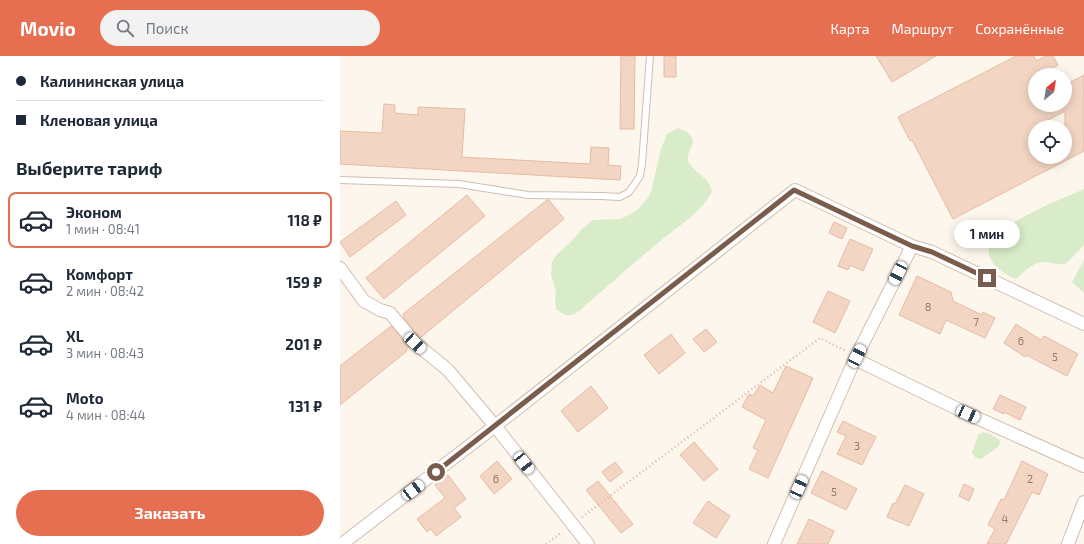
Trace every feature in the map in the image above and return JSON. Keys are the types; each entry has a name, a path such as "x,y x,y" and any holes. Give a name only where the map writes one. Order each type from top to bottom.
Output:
{"street":[{"path":"342,544 495,426 794,190 912,246 932,252 1084,324"},
{"path":"774,544 856,358 912,246"},
{"path":"340,268 364,301 380,310 390,313 415,343 448,370 495,426 588,544"},
{"path":"856,358 968,414 1084,466"},
{"path":"1068,544 1084,502"}],"lane":[{"path":"340,180 459,184 528,195 601,196 620,198 629,192 640,176 650,56"}],"path":[{"path":"546,544 820,338 856,358"}],"green space":[{"path":"678,128 687,132 692,137 693,141 688,156 689,163 708,182 712,192 694,214 654,246 578,312 569,315 562,313 556,309 556,292 551,275 552,262 557,254 593,220 620,219 638,209 651,192 661,149 667,134"},
{"path":"1084,189 1084,245 1067,263 1038,263 1029,268 1016,279 1002,272 996,267 989,255 989,249 991,242 1001,230 1037,210"},
{"path":"1084,260 1084,293 1072,282"},
{"path":"983,432 990,434 1001,441 998,447 981,459 976,458 972,453 978,435"}],"building":[{"path":"621,56 635,56 634,129 620,129"},
{"path":"664,56 676,56 676,77 664,77"},
{"path":"876,56 936,56 892,82"},
{"path":"1016,56 1034,56 1036,61 1046,56 1053,56 1058,65 1052,68 1028,68 1028,112 1063,112 1048,120 1028,120 1028,164 1059,164 953,219 912,140 910,141 898,117"},
{"path":"1084,75 1084,151 1072,157 1072,120 1065,120 1065,112 1072,112 1072,81"},
{"path":"384,104 395,105 395,113 418,115 418,107 465,109 462,157 590,164 591,147 609,148 608,165 621,166 620,180 340,164 340,131 382,133"},
{"path":"467,195 485,216 384,299 366,278"},
{"path":"547,200 549,200 564,219 420,338 403,317 403,314"},
{"path":"396,201 406,215 350,257 340,242"},
{"path":"834,222 847,228 842,239 829,233"},
{"path":"850,239 873,249 863,271 850,265 848,270 838,266"},
{"path":"917,276 951,292 953,301 982,315 983,312 995,318 985,338 946,320 940,334 899,315"},
{"path":"828,291 850,301 835,333 813,322"},
{"path":"1016,324 1041,340 1044,336 1078,354 1067,376 1026,355 1025,357 1004,343"},
{"path":"391,326 409,347 406,350 407,351 340,405 340,366"},
{"path":"706,329 717,342 704,352 693,339"},
{"path":"671,334 685,353 659,374 644,355"},
{"path":"786,366 813,378 768,478 749,469 758,450 753,448 766,420 742,407 749,394 753,396 760,385 773,393"},
{"path":"591,386 608,408 578,432 561,411"},
{"path":"1000,395 1026,407 1020,420 1004,412 1004,414 993,409"},
{"path":"843,421 876,437 862,465 837,454 846,436 837,432"},
{"path":"694,442 718,469 704,481 680,455"},
{"path":"497,461 512,479 494,494 480,476"},
{"path":"1022,461 1048,474 1039,495 1032,492 1006,544 987,544 995,529 988,525 1001,499 1004,500"},
{"path":"615,462 623,472 610,482 602,472"},
{"path":"822,471 857,489 846,510 811,493"},
{"path":"448,475 466,499 454,508 461,517 436,536 431,529 427,532 417,519 445,498 435,485"},
{"path":"598,481 633,524 621,533 586,490"},
{"path":"964,484 974,489 969,501 959,496"},
{"path":"905,485 924,494 909,526 887,517 893,503 895,504"},
{"path":"708,501 730,516 716,538 693,523"},
{"path":"809,519 834,531 828,544 797,544"}],"route":[{"path":"436,472 794,190 912,246 932,252 987,278"}]}
